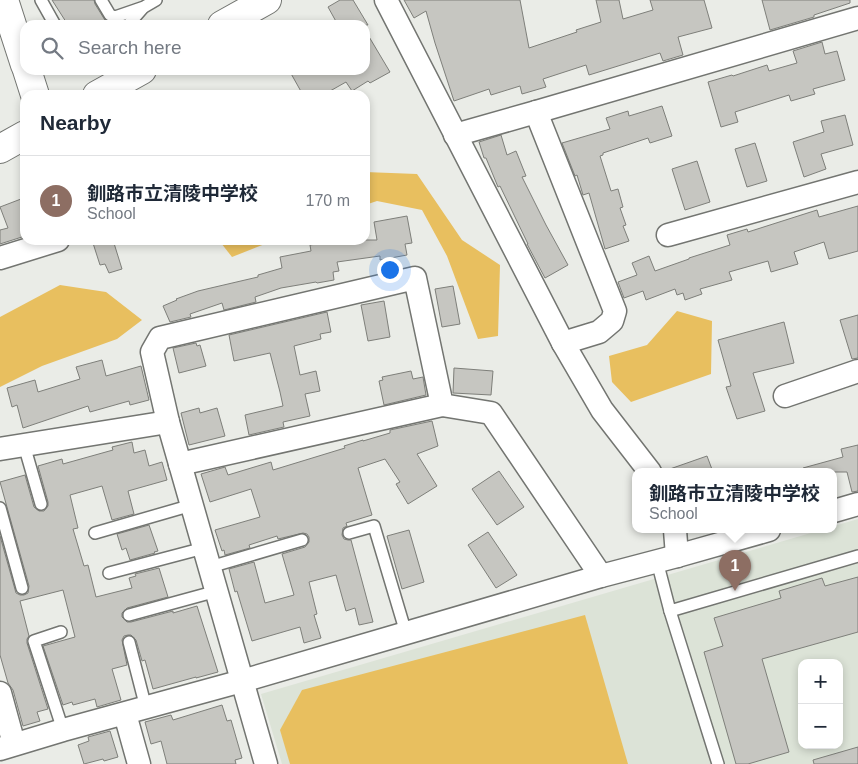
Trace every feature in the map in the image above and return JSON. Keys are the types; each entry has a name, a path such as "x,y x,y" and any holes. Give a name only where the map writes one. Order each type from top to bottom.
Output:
{"street":[{"path":"4,0 20,50"},
{"path":"231,20 267,0"},
{"path":"386,0 563,343 602,410 647,468"},
{"path":"455,135 858,18"},
{"path":"29,75 33,90"},
{"path":"106,90 133,75"},
{"path":"536,112 615,311 612,321 599,332 563,343"},
{"path":"0,149 20,138"},
{"path":"668,235 858,182"},
{"path":"0,258 42,245"},
{"path":"266,764 168,422 152,352 160,338 415,278 442,405"},
{"path":"785,396 858,371"},
{"path":"180,464 442,405 491,413 601,576"},
{"path":"0,449 168,422"},
{"path":"837,510 858,504"},
{"path":"667,559 674,533"},
{"path":"5,751 63,730 242,681 601,576 758,533"},
{"path":"0,693 5,751 2,764"},
{"path":"135,711 139,764"}],"lane":[{"path":"41,0 53,20"},
{"path":"101,0 110,15 115,17 141,4 156,0"},
{"path":"131,20 141,4"},
{"path":"24,445 41,504"},
{"path":"95,533 192,506"},
{"path":"0,508 22,588"},
{"path":"349,533 374,526 406,633"},
{"path":"109,573 207,558 302,540"},
{"path":"670,611 858,556"},
{"path":"667,559 670,611 718,764"},
{"path":"129,615 217,591"},
{"path":"61,632 34,641 63,730"},
{"path":"128,642 135,711"}],"shaded area":[{"path":"370,172 417,174 462,240 500,265 498,336 478,339 447,256 422,210 377,201 370,203"},
{"path":"223,245 262,245 232,257"},
{"path":"60,285 106,292 142,320 117,339 42,366 0,387 0,317"},
{"path":"677,311 712,321 711,374 631,402 612,382 609,356 647,345"},
{"path":"858,519 858,764 282,764 261,694 811,533 837,533 837,525"},
{"path":"585,615 628,764 290,764 280,730 302,690"}],"building":[{"path":"52,0 94,0 105,20 65,20"},
{"path":"340,0 353,0 365,20 335,20 328,7"},
{"path":"404,0 520,0 529,48 601,22 596,0 619,0 623,19 653,10 650,0 704,0 712,28 678,37 683,55 663,61 660,53 589,75 586,65 543,79 546,87 522,94 520,86 491,95 489,89 454,101 426,11 414,18"},
{"path":"762,0 850,0 850,3 814,15 814,17 770,30"},
{"path":"370,38 390,72 370,83 368,81 354,90 351,90 346,82 332,90 300,90 292,75 370,75"},
{"path":"822,42 825,54 837,51 845,80 813,89 815,94 791,101 789,95 735,112 738,122 721,127 708,82 767,65 769,71 797,63 793,51"},
{"path":"662,106 672,136 650,143 648,138 603,153 600,156 611,191 618,189 623,207 620,208 626,225 623,226 629,241 605,249 589,193 583,195 577,175 575,176 562,143 610,129 606,118 628,111 629,116"},
{"path":"845,115 853,145 821,154 826,169 804,177 793,142 824,132 821,121"},
{"path":"501,135 507,155 516,151 526,176 522,177 568,265 545,278 500,186 498,187 486,158 484,158 479,142"},
{"path":"755,143 767,181 747,187 735,149"},
{"path":"697,161 710,202 685,210 672,169"},
{"path":"20,199 20,238 0,244 0,230 8,228 0,207"},
{"path":"858,206 858,251 829,259 824,242 794,252 798,264 771,272 768,261 729,272 732,280 700,289 702,294 685,300 683,293 677,295 675,289 646,300 643,291 624,298 618,282 637,275 632,263 649,256 655,271 730,245 727,235 747,229 748,232 817,210 819,217"},
{"path":"407,216 412,243 405,244 407,255 380,260 380,256 337,262 339,271 333,272 334,280 281,288 255,297 256,302 224,310 222,303 190,314 191,317 170,322 163,306 198,291 258,277 258,275 282,268 280,257 311,251 310,245 370,245 370,240 377,240 374,222"},
{"path":"94,245 115,245 122,269 109,273 105,264 100,265"},
{"path":"453,286 460,324 442,327 435,289"},
{"path":"384,301 390,337 368,341 361,305"},
{"path":"327,312 331,332 320,334 321,339 294,346 300,375 316,371 320,391 305,394 310,416 283,422 284,427 249,435 245,415 283,406 270,353 234,361 229,335"},
{"path":"858,315 858,358 852,359 840,320"},
{"path":"784,322 794,363 753,373 765,411 737,419 726,387 731,386 718,340"},
{"path":"196,343 197,346 200,345 206,366 179,373 173,348"},
{"path":"102,360 106,376 141,366 149,400 130,405 129,401 90,412 88,406 23,428 17,405 12,407 7,388 35,380 38,392 80,379 76,367"},
{"path":"454,368 493,371 491,395 453,393"},
{"path":"411,371 413,379 423,377 426,395 384,405 379,381 383,380 382,377"},
{"path":"199,408 200,413 217,408 225,436 189,445 181,413"},
{"path":"432,421 438,446 417,454 437,486 408,504 396,484 400,482 385,459 358,468 372,515 346,523 347,526 343,528 342,535 344,539 351,540 373,622 359,625 355,608 346,611 336,575 309,582 317,614 314,615 321,638 304,643 300,627 252,641 229,569 254,562 265,603 294,595 282,554 305,547 309,542 309,537 303,533 278,539 277,536 249,545 250,548 225,555 215,530 260,517 251,489 210,502 201,474 225,467 228,475 271,462 273,470 390,433 390,430"},
{"path":"132,442 134,453 145,450 149,466 162,462 167,480 128,491 134,514 112,520 102,486 70,495 78,528 73,529 84,566 88,565 96,597 132,588 129,578 136,576 135,574 159,568 168,597 127,608 122,613 122,617 127,622 131,622 197,606 218,672 153,689 145,660 142,661 136,640 131,635 128,635 124,636 122,640 127,665 112,669 121,700 97,707 95,699 73,705 72,702 63,705 43,646 75,637 63,590 20,601 29,636 27,643 48,709 37,712 40,721 23,726 13,690 8,683 0,655 0,536 16,593 24,595 28,593 29,586 0,482 25,475 34,507 39,511 44,511 48,506 48,502 38,466 62,459 63,464 113,450 112,447"},
{"path":"858,445 858,491 852,492 847,472 837,472 837,468 803,468 843,457 841,449"},
{"path":"707,456 712,468 673,468"},
{"path":"499,471 524,507 497,525 472,489"},
{"path":"149,525 158,551 130,560 126,548 122,550 117,534"},
{"path":"409,530 424,582 402,589 387,536"},
{"path":"488,532 517,575 496,588 468,545"},
{"path":"858,577 858,632 762,659 789,752 748,764 736,764 704,652 723,646 714,618 781,598 779,591 822,578 825,586"},
{"path":"222,705 227,721 231,720 242,758 235,760 236,764 167,764 161,741 151,744 145,722 171,715 173,720"},
{"path":"110,731 118,757 84,764 78,745 89,741 88,737"},
{"path":"858,747 858,764 814,764 813,760"}],"place":[{"name":"釧路市立清陵中学校","path":"735,591"}]}
